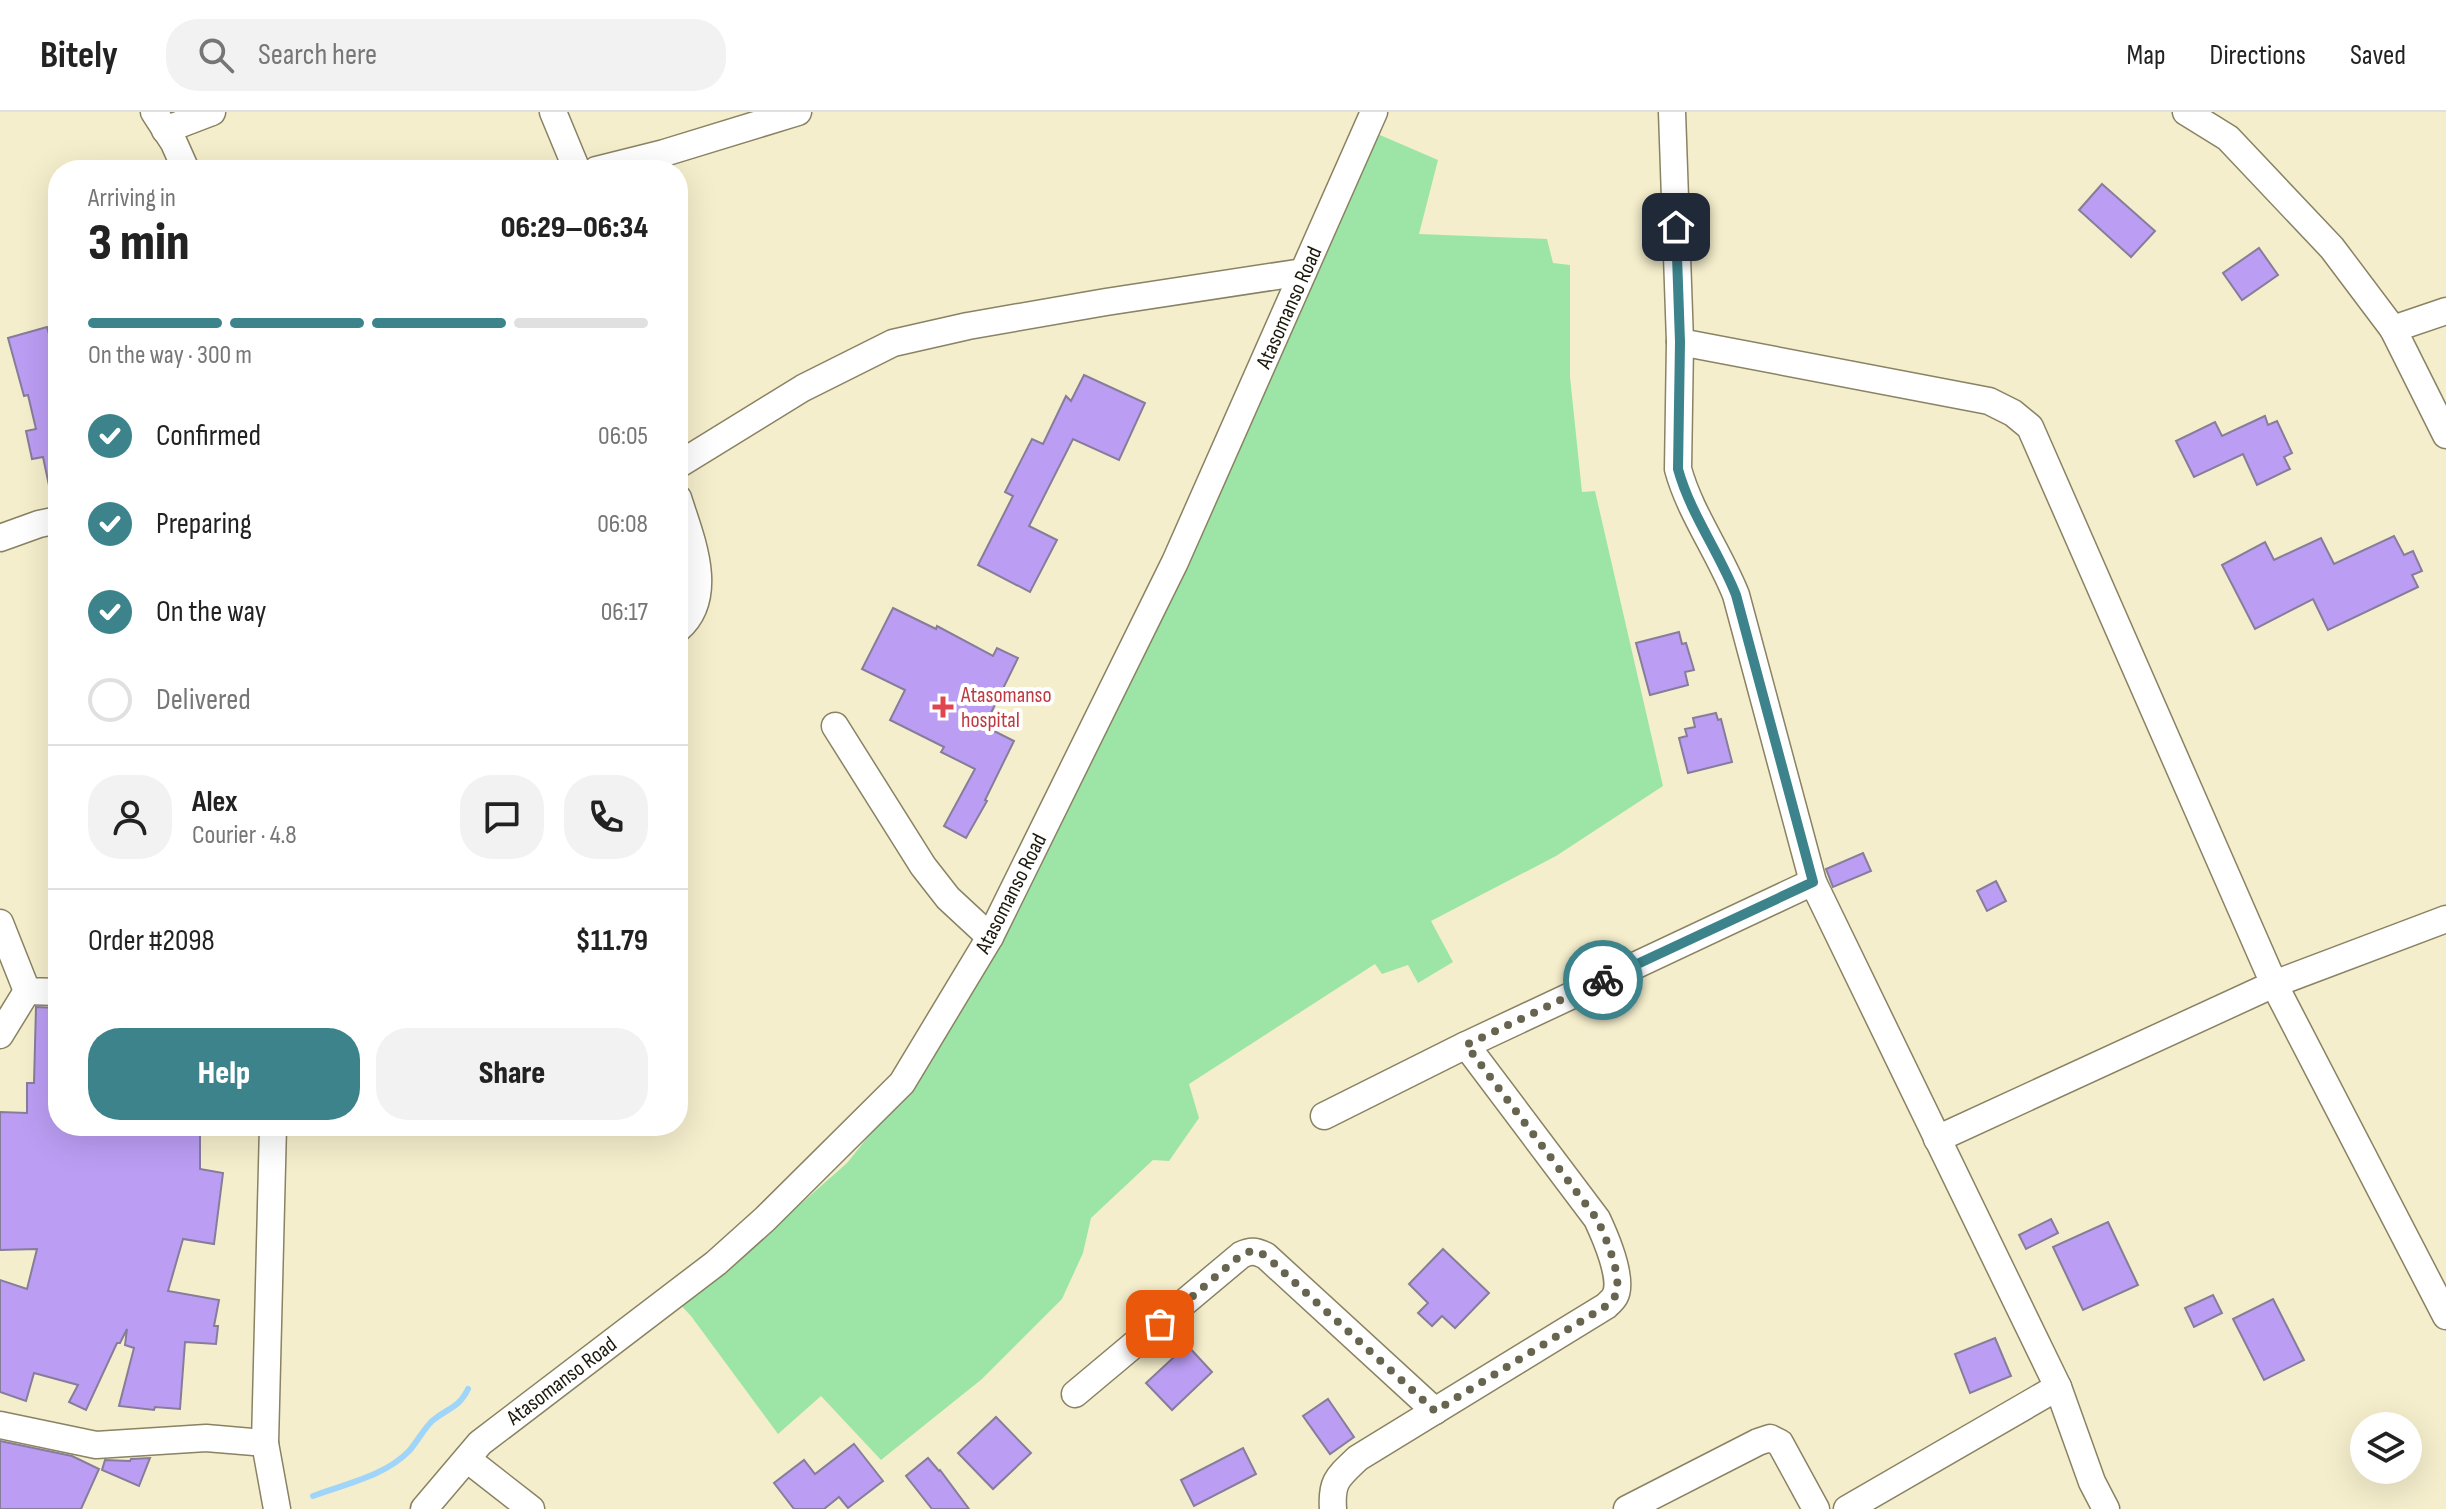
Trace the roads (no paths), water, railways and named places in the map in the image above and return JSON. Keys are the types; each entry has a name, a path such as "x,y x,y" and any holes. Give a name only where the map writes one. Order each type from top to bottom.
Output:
{"street":[{"path":"182,160 160,121 212,112"},
{"path":"553,112 573,160"},
{"path":"636,160 798,112"},
{"name":"Atasomanso Road","path":"424,1509 480,1443 716,1263 765,1219 902,1083 990,937 1175,562 1374,112"},
{"path":"1672,112 1680,342 1678,469 1682,485 1736,595 1813,882 2058,1387 2092,1482 2106,1509"},
{"path":"2186,112 2228,138 2332,248 2393,329 2446,435"},
{"path":"688,459 803,388 893,343 968,326 1303,272"},
{"path":"2393,329 2446,311"},
{"path":"1680,342 1989,401 2013,413 2030,427 2274,984 2446,1316"},
{"path":"0,538 48,522"},
{"path":"688,534 698,569 698,598 688,621"},
{"path":"835,726 923,866 948,898 990,937"},
{"path":"1324,1116 1466,1045 1813,882"},
{"path":"1937,1139 2274,984 2446,919"},
{"path":"0,923 27,991"},
{"path":"27,991 48,992"},
{"path":"0,1035 27,991"},
{"path":"1333,1509 1332,1490 1341,1474 1358,1458 1606,1306 1616,1295 1618,1282 1608,1244 1597,1219 1466,1045"},
{"path":"273,1136 265,1443 277,1509"},
{"path":"1075,1394 1241,1255 1257,1251 1435,1411"},
{"path":"1847,1509 2058,1387"},
{"path":"0,1425 96,1445 206,1438 265,1443"},
{"path":"1627,1509 1770,1438 1780,1443 1816,1509"},
{"path":"467,1459 531,1509"}],"waterway":[{"path":"313,1496 364,1478 399,1460 432,1421 457,1404 468,1389"}],"place":[{"name":"Atasomanso hospital","path":"943,707"}]}
